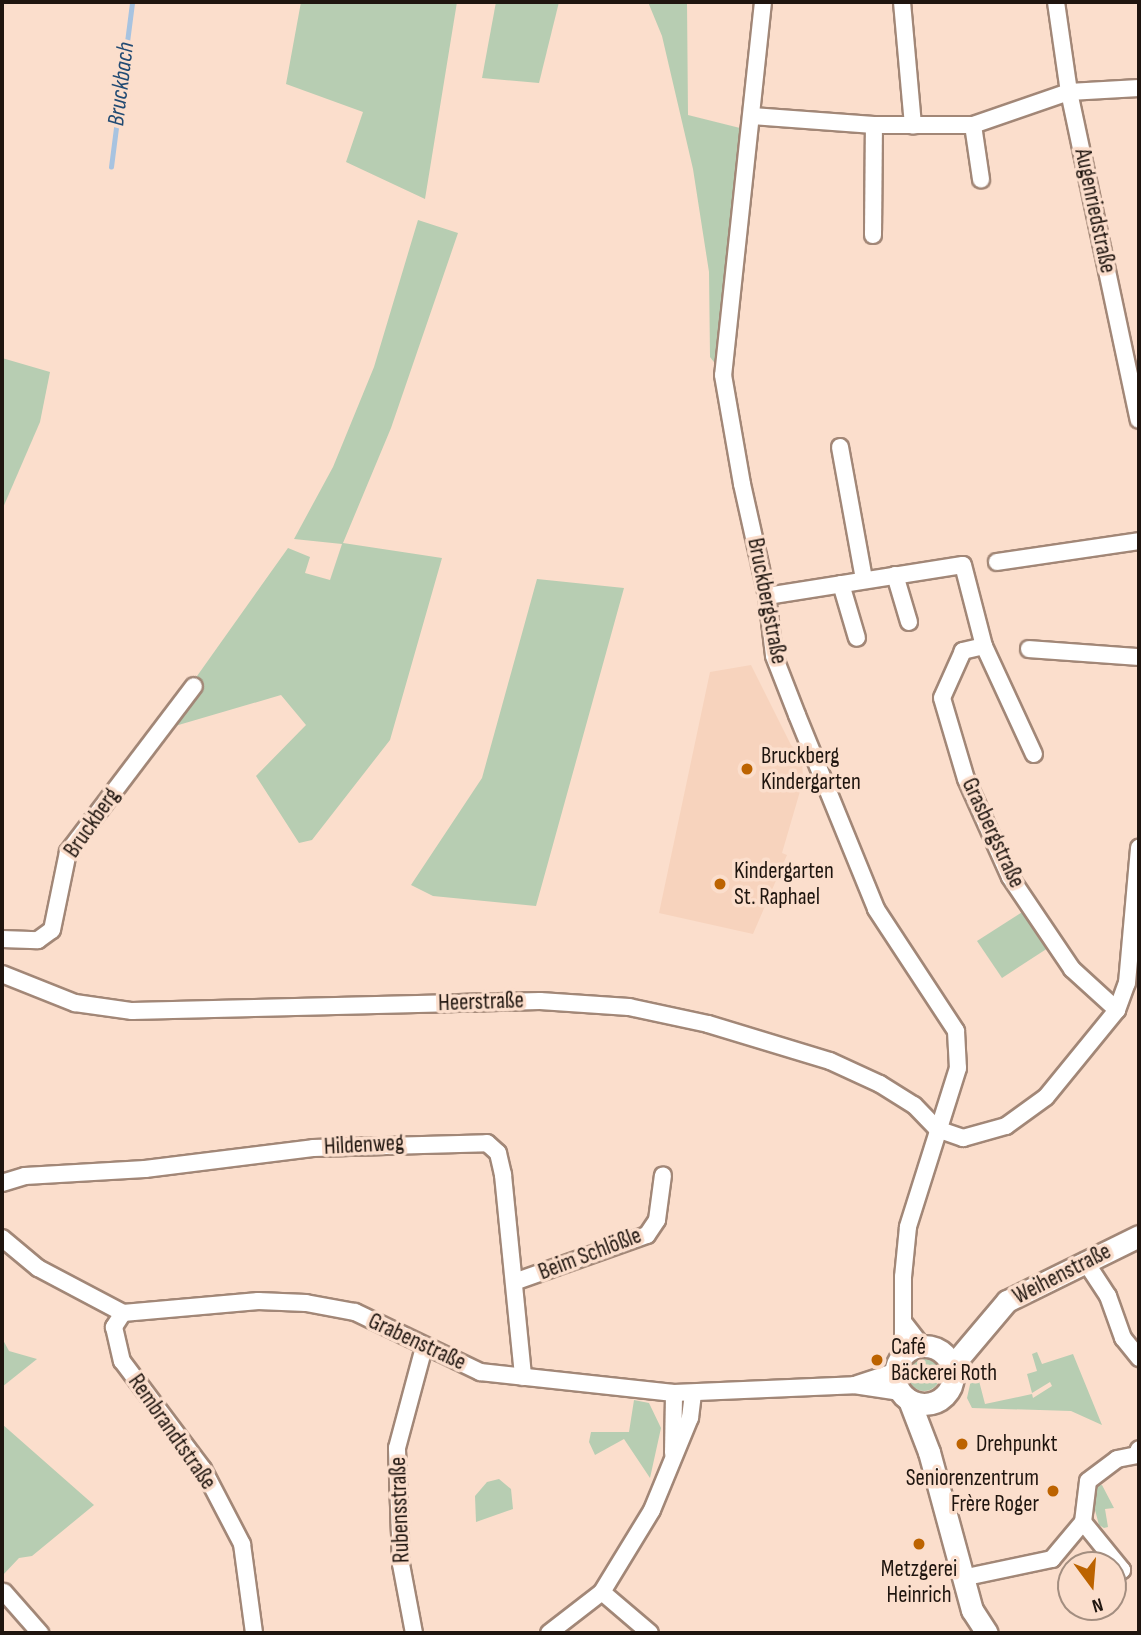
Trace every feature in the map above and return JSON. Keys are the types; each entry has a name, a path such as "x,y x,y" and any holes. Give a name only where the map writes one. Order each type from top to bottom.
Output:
{"main road":[{"name":"Weihenstraße","path":"934,1402 951,1385 952,1366 989,1319 1007,1301 1139,1236"},
{"name":"Weihenstraße","path":"911,1369 989,1319"},
{"path":"911,1369 952,1366"},
{"path":"911,1369 934,1402 929,1452"},
{"path":"911,1369 929,1452 962,1578 972,1610 987,1633"}],"street":[{"path":"763,2 752,116 874,125 973,125 1069,92 1139,88"},
{"path":"902,2 914,126"},
{"name":"Augenriedstraße","path":"1056,2 1069,92 1139,420"},
{"name":"Bruckbergstraße","path":"752,116 723,375 767,596 774,656 876,909 956,1031 958,1068 908,1227 904,1323 911,1369"},
{"path":"873,235 874,125"},
{"path":"973,125 981,179"},
{"path":"840,447 864,579"},
{"path":"997,562 1139,541"},
{"path":"767,596 963,565 984,646 1034,754"},
{"path":"895,575 909,622"},
{"path":"841,584 857,638"},
{"name":"Grasbergstraße","path":"984,646 963,651 942,698 966,779 1010,877 1072,969 1117,1010"},
{"path":"1029,649 1139,657"},
{"name":"Bruckberg","path":"2,939 30,941 52,930 68,852 194,686"},
{"path":"937,1129 963,1138 1006,1126 1046,1097 1117,1010 1127,983 1139,848"},
{"name":"Heerstraße","path":"2,974 75,1003 132,1011 540,1001 629,1007 740,1033 857,1072 914,1105 937,1129"},
{"name":"Hildenweg","path":"2,1183 25,1176 145,1170 313,1148 487,1143 495,1147 500,1163 523,1377"},
{"name":"Beim Schlößle","path":"514,1282 647,1235 657,1220 663,1175"},
{"path":"2,1238 38,1268 123,1313"},
{"path":"1085,1261 1108,1296 1123,1338 1139,1358"},
{"name":"Grabenstraße","path":"123,1313 258,1301 306,1303 355,1312 424,1347 480,1371 674,1393 853,1385 911,1369"},
{"name":"Rembrandtstraße","path":"123,1313 114,1327 122,1361 203,1469 242,1544 254,1633"},
{"name":"Rubensstraße","path":"414,1633 401,1564 397,1448 424,1347"},
{"path":"673,1456 674,1393"},
{"path":"549,1633 602,1592 652,1510 690,1418 693,1393"},
{"path":"962,1578 1052,1559 1083,1522 1088,1481 1117,1459 1139,1453"},
{"path":"1083,1522 1107,1551"},
{"path":"4,1592 40,1633"},
{"path":"602,1592 650,1633"}],"shaded area":[{"name":"Bruckberg Kindergarten","path":"751,665 791,745 802,756 803,781 782,853 787,855 753,934 659,913 710,672"}],"green space":[{"path":"301,2 457,2 425,199 346,162 363,112 286,84"},
{"path":"496,2 559,2 539,83 482,78"},
{"path":"648,2 687,2 688,115 740,128 717,366 710,357 709,272 693,169 662,36"},
{"path":"418,220 458,233 391,428 343,543 442,558 390,740 312,840 299,843 256,776 306,725 281,695 158,731 288,548 310,557 305,573 330,580 342,544 294,539 333,467 374,367"},
{"path":"2,358 50,372 40,422 2,510"},
{"path":"537,579 624,588 536,906 433,896 411,885 482,778"},
{"path":"1024,911 1048,948 1002,978 977,941"},
{"path":"2,1338 9,1351 37,1359 2,1387"},
{"path":"1037,1352 1042,1364 1073,1354 1102,1425 1071,1411 972,1408 967,1398 971,1380 978,1377 985,1404 1032,1394 1033,1398 1052,1386 1050,1382 1032,1393 1027,1374 1037,1371 1032,1354"},
{"path":"924,1359 936,1363 940,1375 936,1387 924,1391 912,1387 908,1375 912,1363"},
{"path":"634,1400 649,1403 661,1428 650,1478 624,1439 595,1455 589,1442 591,1432 629,1432"},
{"path":"2,1424 94,1505 32,1556 19,1558 2,1576"},
{"path":"499,1479 511,1489 513,1509 476,1522 475,1496 487,1482"},
{"path":"1102,1485 1114,1508 1105,1509 1108,1527 1104,1528 1099,1525 1091,1495 1095,1486"}],"waterway":[{"name":"Bruckbach","path":"111,167 132,2"}],"place":[{"name":"Bruckberg Kindergarten","path":"747,769"},
{"name":"Kindergarten St. Raphael","path":"720,884"},
{"name":"Café Bäckerei Roth","path":"877,1360"},
{"name":"Drehpunkt","path":"962,1444"},
{"name":"Seniorenzentrum Frère Roger","path":"1053,1491"},
{"name":"Metzgerei Heinrich","path":"919,1544"}]}
